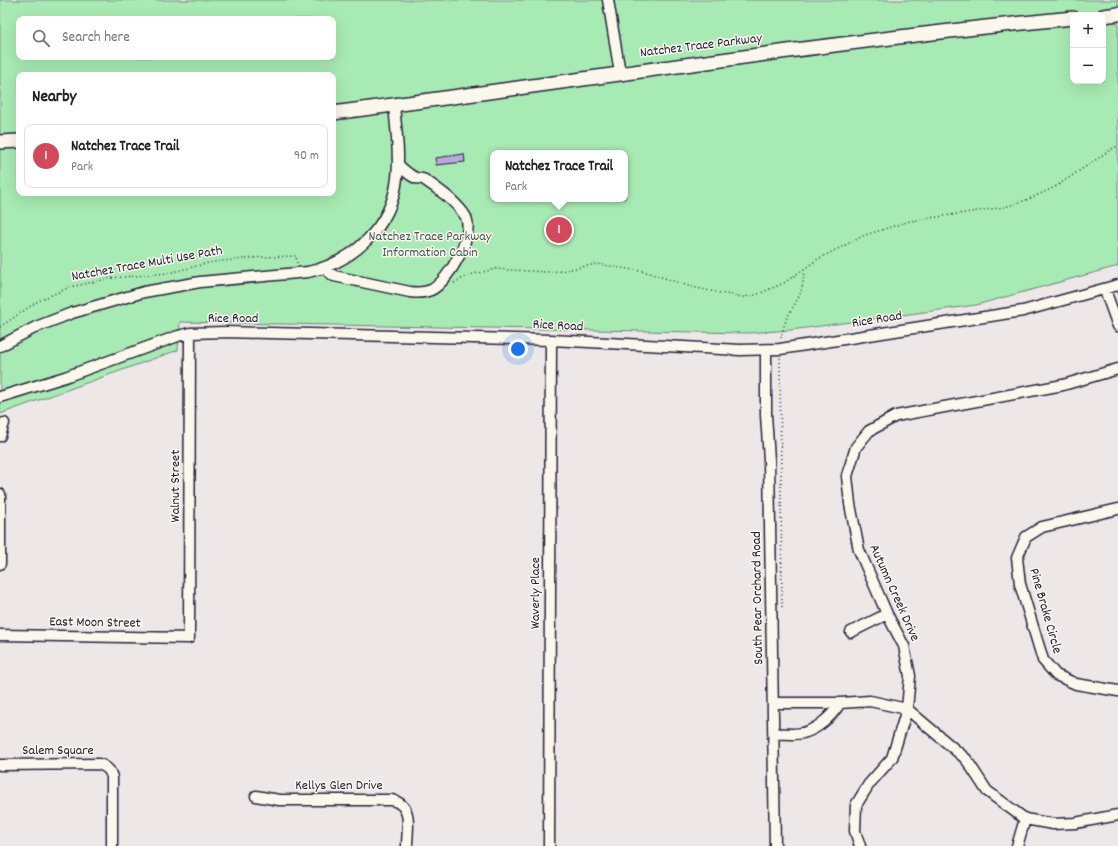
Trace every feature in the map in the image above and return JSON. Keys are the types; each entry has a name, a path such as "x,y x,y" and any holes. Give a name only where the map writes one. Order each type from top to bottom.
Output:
{"main road":[{"path":"1106,16 1118,14"},
{"name":"Natchez Trace Parkway","path":"336,113 620,72 939,32 1070,18"},
{"path":"0,142 16,141"}],"street":[{"path":"608,0 620,72"},
{"path":"0,346 36,327 72,313 144,292 200,282 300,273 324,268 344,259 355,252 381,224 394,195 398,165 394,105"},
{"path":"324,268 334,276 410,292 426,292 438,286 446,277 463,247 467,230 467,220 464,213 454,203 426,186 423,178 415,178 398,165"},
{"name":"Rice Road","path":"0,397 190,333 225,332 551,340 740,350 766,350 788,348 1023,311 1105,290 1118,285"},
{"path":"1105,290 1118,326"},
{"name":"Walnut Street","path":"189,638 190,333"},
{"name":"Waverly Place","path":"549,846 551,340"},
{"name":"South Pear Orchard Road","path":"766,350 766,415 769,460 774,702 775,846"},
{"name":"Autumn Creek Drive","path":"860,846 855,830 856,805 869,784 892,758 907,709 910,676 904,646 887,614 859,550 847,476 856,447 869,431 896,416 1063,385 1118,369"},
{"path":"0,436 4,422"},
{"path":"0,494 0,564"},
{"name":"Pine Brake Circle","path":"1118,509 1042,527 1026,537 1017,558 1020,584 1043,660 1056,675 1076,684 1118,691"},
{"path":"851,632 887,614"},
{"name":"East Moon Street","path":"0,635 189,638"},
{"path":"774,702 840,703 870,701 907,709 966,759 987,791 1025,819 1053,824 1075,823 1118,815"},
{"path":"774,734 802,733 810,730 834,712 840,703"},
{"name":"Salem Square","path":"0,765 99,764 105,766 112,777 112,846"},
{"name":"Kellys Glen Drive","path":"256,796 279,800 392,800 400,802 407,810 407,846"},
{"path":"1017,846 1025,819"}],"path":[{"path":"448,286 469,275 496,269 546,272 561,271 597,264 646,272 692,287 744,296 756,295 768,291 840,247 872,233 910,221 1005,207 1029,199 1055,187 1118,145"},
{"name":"Natchez Trace Multi Use Path","path":"0,327 48,296 70,287 94,282 169,273 213,262 264,257 296,256 299,269"},
{"path":"781,339 788,315 799,299 804,286 804,270"},
{"path":"779,364 783,534 782,610"}],"green space":[{"name":"Natchez Trace Parkway Information Cabin","path":"0,0 1118,0 1118,266 976,305 791,330 747,333 180,322 178,350 0,414"}],"building":[{"path":"464,154 465,162 436,165 435,158"}],"place":[{"name":"Natchez Trace Trail","path":"559,230"}]}
